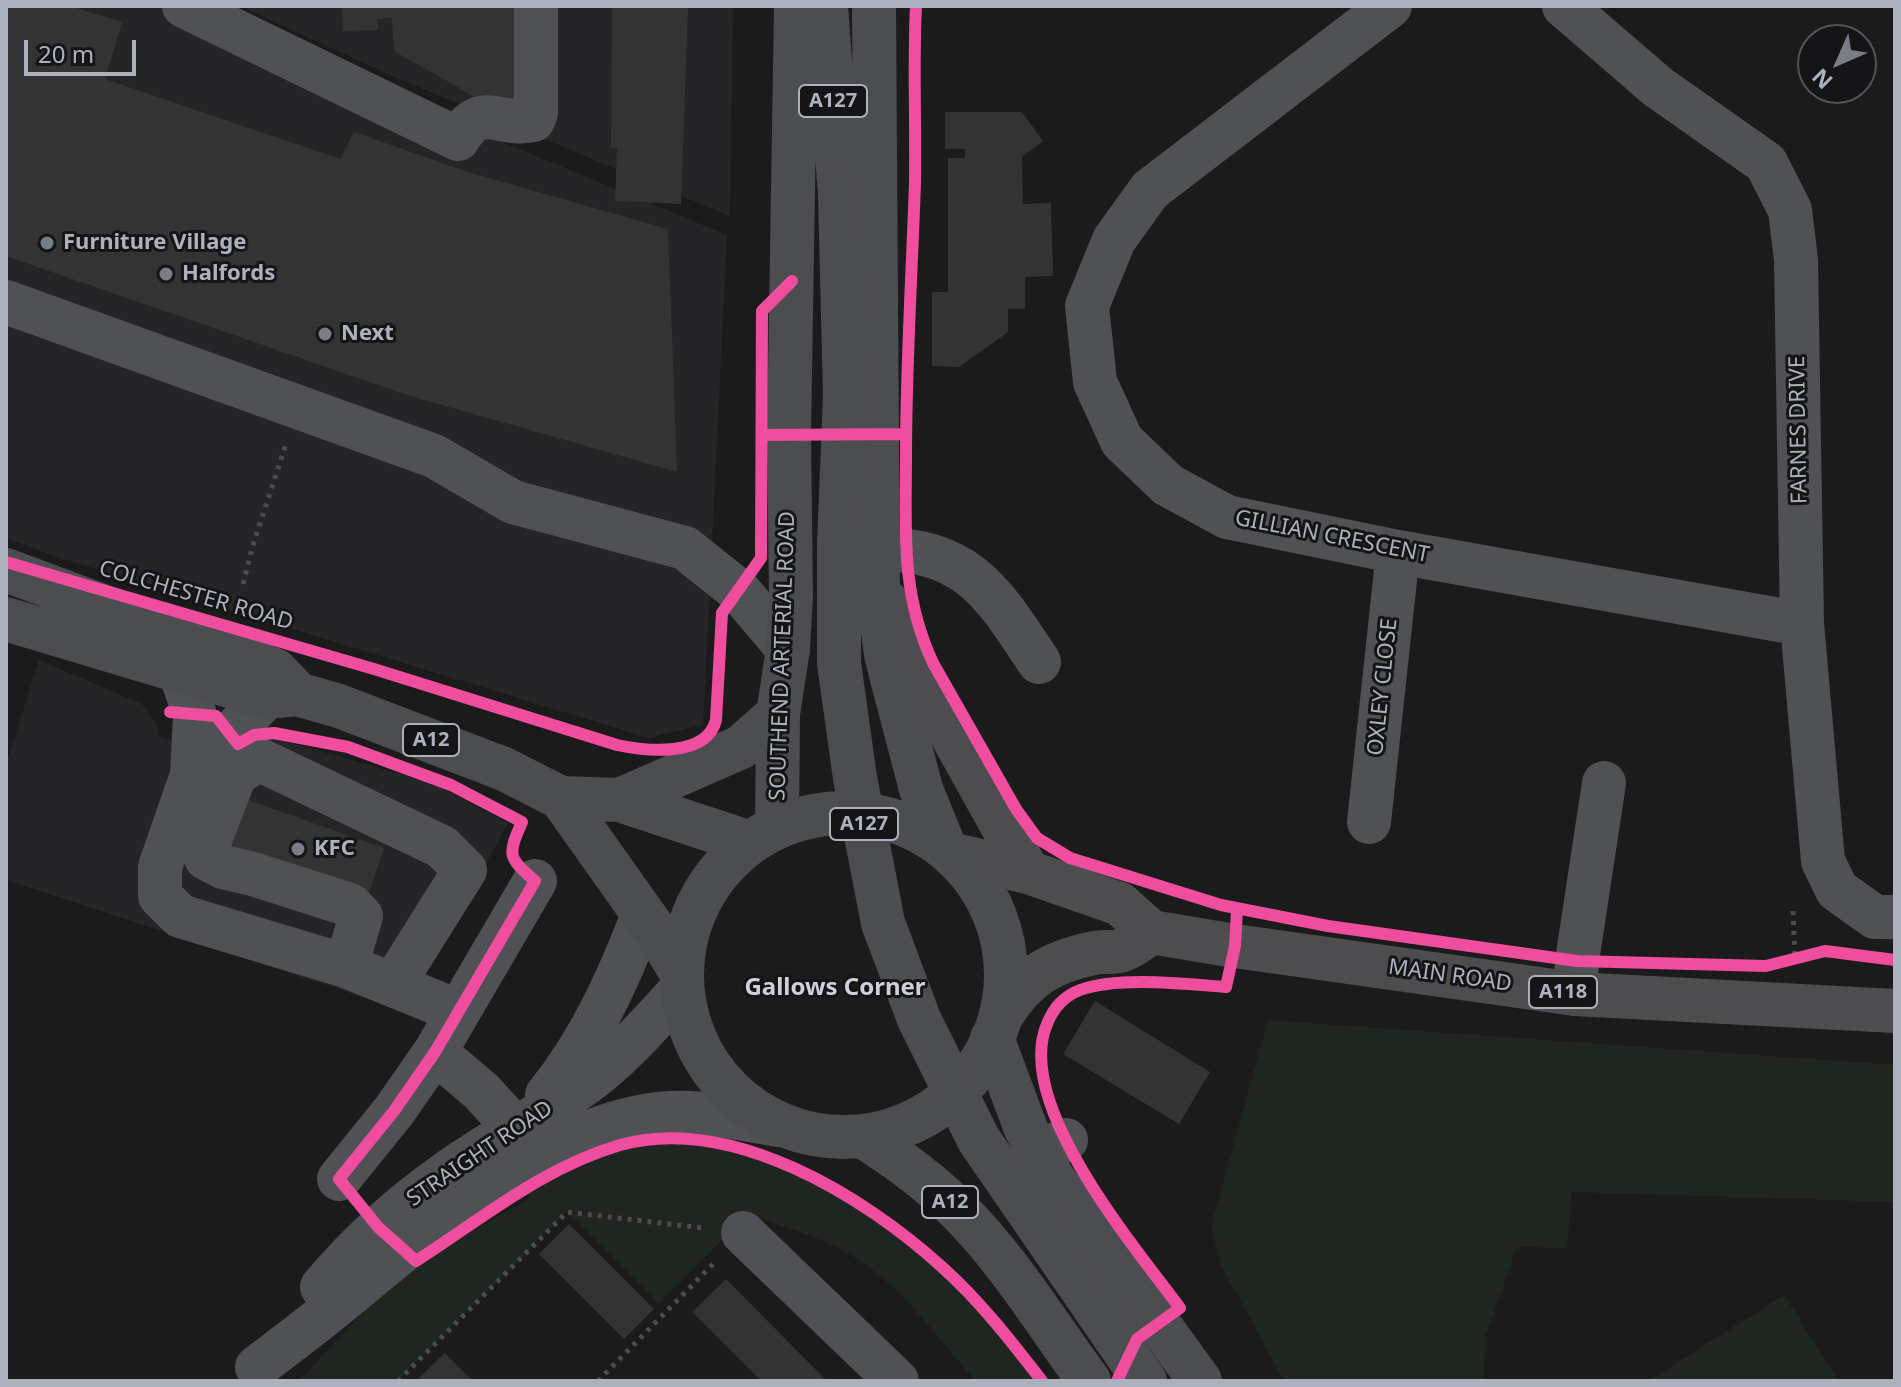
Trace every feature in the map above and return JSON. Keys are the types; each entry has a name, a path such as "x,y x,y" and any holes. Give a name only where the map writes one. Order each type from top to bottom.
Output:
{"highway":[{"name":"SOUTHEND ARTERIAL ROAD","path":"764,835 788,649 791,596 789,435 796,6"},
{"name":"A127","path":"826,6 840,195 845,396 839,545 839,663 855,778 883,923 919,1019 979,1140 1145,1381"},
{"name":"A127","path":"840,195 852,6"},
{"name":"A127","path":"874,6 878,595 886,654 921,789 948,848"},
{"name":"COLCHESTER ROAD","path":"6,570 275,670 282,696"},
{"name":"COLCHESTER ROAD","path":"6,619 179,669 390,724 504,769 561,798 620,800 764,835"},
{"path":"620,800 741,747 778,714"},
{"name":"COLCHESTER ROAD","path":"561,798 643,915 682,982"},
{"path":"838,813 870,815 900,823 948,848 977,881 994,911 1003,944 1007,978 998,1026 984,1058 953,1097 912,1124 864,1137 821,1137 779,1125 742,1102 712,1070 691,1031 682,982 683,955 690,922 704,892 725,865 764,835 807,817 838,813"},
{"path":"998,1026 1026,1129 1052,1146 1067,1198 1200,1381"},
{"name":"A12","path":"864,1137 910,1168 972,1225 1089,1381"}],"main road":[{"path":"877,549 880,576 889,608 906,650 1028,872"},
{"path":"948,848 1120,904 1151,932 1121,951 1098,952 1048,967 1016,993 998,1026"},
{"name":"MAIN ROAD","path":"1151,932 1575,994 1895,1011"}],"street":[{"path":"184,6 458,139 472,120 483,116 525,122 533,120 536,113 536,6"},
{"name":"GILLIAN CRESCENT","path":"1390,6 1150,190 1114,240 1087,306 1095,382 1122,441 1168,485 1227,517 1398,552 1802,624"},
{"name":"FARNES DRIVE","path":"1564,6 1658,87 1766,163 1790,210 1796,260 1802,624 1823,861 1837,890 1875,917 1895,917"},
{"path":"6,302 434,456 513,502 685,548 739,591 788,649"},
{"path":"877,549 906,549 948,562 970,574 996,598 1039,662"},
{"name":"OXLEY CLOSE","path":"1369,822 1398,552"},
{"path":"179,669 195,715 192,775 160,867 160,896 180,916 346,966 457,1011"},
{"path":"192,775 282,696"},
{"path":"346,966 361,916 350,905 223,867 206,858 209,842 235,775 258,759 442,847 465,870 394,983"},
{"path":"1575,994 1577,961 1604,783"},
{"path":"339,1179 394,1111 435,1052 535,881"},
{"path":"435,1052 481,1091 515,1128 561,1077 594,1026 621,971 643,915"},
{"name":"STRAIGHT ROAD","path":"252,1374 333,1273 378,1227 448,1172 588,1081 618,1055 682,982"},
{"name":"STRAIGHT ROAD","path":"252,1374 402,1250 505,1174 569,1142 638,1118 671,1113 729,1117 779,1125"},
{"path":"743,1233 897,1381"}],"path":[{"path":"243,584 298,407"},
{"path":"1793,911 1795,958"},
{"path":"1781,962 1810,955"},
{"path":"398,1381 567,1212 743,1233"},
{"path":"598,1381 743,1233"}],"shaded area":[{"path":"6,6 173,6 727,235 703,725 649,738 60,558 6,538"},
{"path":"240,6 733,6 730,216 392,76"},
{"path":"39,660 142,704 156,723 159,737 225,756 242,746 271,737 444,789 508,823 477,880 396,1008 6,880 6,764"},
{"path":"1268,1020 1895,1065 1895,1202 1572,1192 1567,1248 1517,1247 1485,1338 1484,1381 1284,1381 1221,1265 1211,1227"},
{"path":"681,1138 735,1147 784,1164 874,1213 928,1255 976,1301 1042,1381 976,1381 892,1287 860,1261 819,1239 747,1214 659,1304 567,1212 398,1381 299,1381 416,1261 528,1200 529,1185 590,1155 624,1144"},
{"path":"1784,1295 1839,1381 1648,1381"}],"building":[{"path":"6,6 70,6 122,22 105,79 340,159 354,132 471,173 668,229 677,472 407,395 6,256"},
{"path":"342,6 523,6 528,104 491,106 394,51 392,18 377,19 378,30 343,31"},
{"path":"612,6 688,6 681,204 615,201 617,148 611,148"},
{"path":"945,112 1022,112 1043,141 1022,157 1023,204 1051,203 1053,276 1025,277 1025,309 1008,309 1008,332 959,367 932,366 932,292 948,292 948,158 965,158 965,149 945,149"},
{"name":"KFC","path":"231,794 384,848 365,904 212,850"},
{"path":"1095,1001 1210,1072 1179,1124 1063,1054"},
{"path":"569,1224 654,1309 624,1339 539,1254"},
{"path":"726,1279 827,1381 761,1381 692,1312"},
{"path":"445,1353 473,1381 416,1381"}],"cycle path":[{"path":"916,6 915,182 906,421 906,535 910,586 922,637 933,663 1016,809 1037,838 1070,858 1221,905 1328,926 1577,961 1766,966 1825,951 1895,960"},
{"path":"6,562 374,669 617,745 658,750 688,746 701,741 716,720 722,613 761,558 762,311 792,281"},
{"path":"762,435 906,434"},
{"path":"170,712 216,716 238,744 254,735 274,733 348,747 451,785 522,822 512,849 513,855 519,866 535,881 435,1052 394,1111 339,1179 378,1227 416,1261 539,1180 592,1155 620,1145 663,1138 706,1141 750,1151 793,1168 835,1189 874,1214 956,1280 995,1322 1042,1381"},
{"path":"1117,1381 1137,1339 1180,1308 1109,1212 1062,1133 1047,1094 1041,1057 1047,1024 1064,999 1096,986 1152,982 1226,987 1235,946 1237,910"}],"place":[{"name":"Furniture Village","path":"47,243"},
{"name":"Halfords","path":"166,274"},
{"name":"Next","path":"325,334"},
{"name":"KFC","path":"298,849"}],"district":[{"name":"Gallows Corner","path":"835,988"}]}
